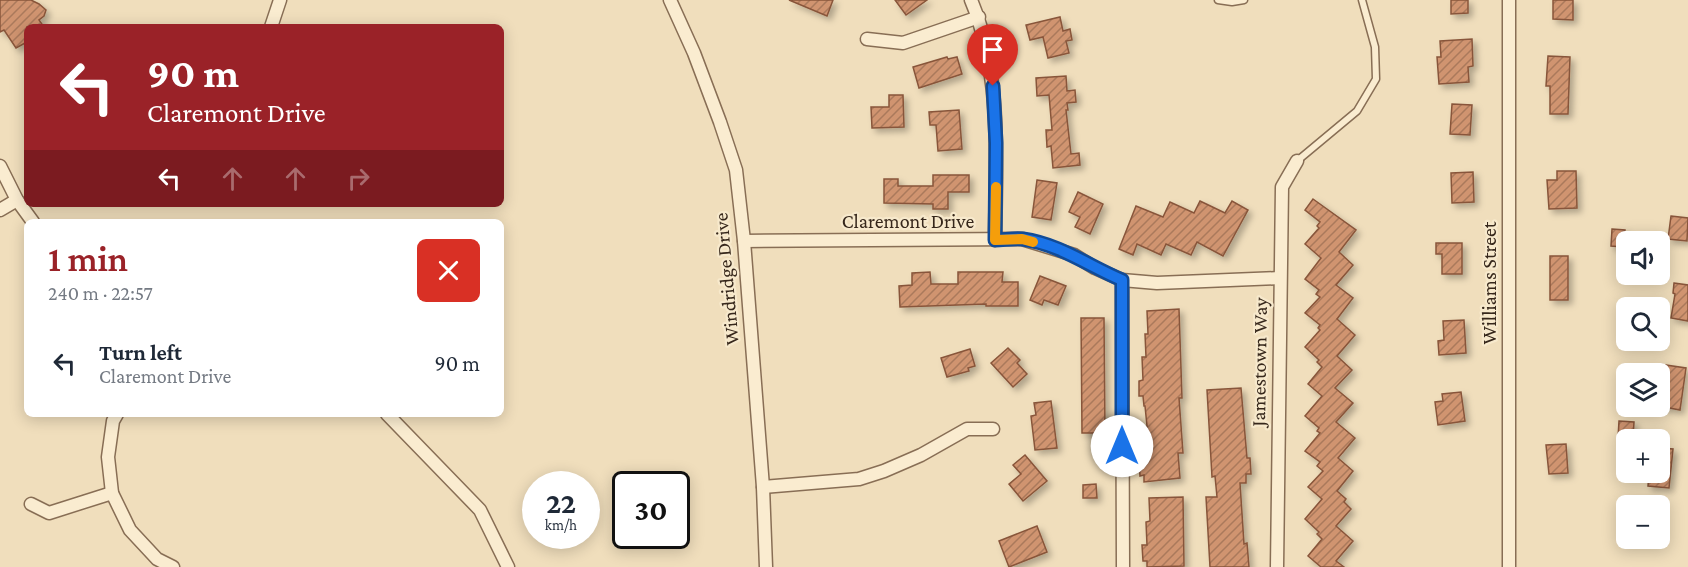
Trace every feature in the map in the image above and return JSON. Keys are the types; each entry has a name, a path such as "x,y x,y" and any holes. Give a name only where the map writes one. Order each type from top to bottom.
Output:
{"street":[{"path":"272,24 280,0"},
{"name":"Windridge Drive","path":"670,0 694,53 736,170 744,241 763,487 766,567"},
{"path":"971,0 979,17 993,86 996,143 995,240"},
{"name":"Williams Street","path":"1509,0 1509,567"},
{"path":"867,39 903,43 979,17"},
{"name":"Jamestown Way","path":"1277,567 1281,187 1297,161"},
{"path":"0,166 16,200 31,219"},
{"path":"0,210 16,200"},
{"name":"Claremont Drive","path":"744,241 1022,239 1045,244 1074,255 1095,268 1122,280 1157,283 1280,278"},
{"path":"1122,280 1123,567"},
{"path":"115,417 108,457 111,493 130,530 156,559 173,567"},
{"path":"390,417 480,510 508,567"},
{"path":"763,487 859,479 921,455 967,429 993,429"},
{"path":"31,504 49,513 111,493"}],"lane":[{"path":"1218,0 1232,2 1245,0"},
{"path":"1297,161 1357,111 1377,79 1375,47 1362,0"}],"building":[{"path":"0,0 31,0 46,10 44,16 39,20 42,24 24,24 24,44 16,48 4,30 0,32"},
{"path":"789,0 833,0 827,16"},
{"path":"895,0 927,0 906,15"},
{"path":"1451,0 1468,0 1468,13 1451,14"},
{"path":"1553,0 1573,0 1573,20 1553,19"},
{"path":"1060,17 1063,31 1070,29 1072,40 1066,41 1069,53 1048,58 1043,37 1030,40 1026,25"},
{"path":"1472,39 1473,66 1468,67 1469,82 1439,84 1437,57 1441,57 1440,41"},
{"path":"1548,56 1570,57 1568,114 1550,114 1550,86 1546,86"},
{"path":"947,57 948,59 957,57 962,74 919,88 913,67"},
{"path":"1066,76 1067,91 1075,90 1076,102 1067,103 1068,110 1066,110 1071,154 1079,153 1080,165 1053,168 1051,146 1047,147 1046,130 1052,130 1049,95 1037,96 1036,78"},
{"path":"889,95 903,95 904,127 872,128 871,107 889,107"},
{"path":"1452,104 1472,105 1470,135 1450,134"},
{"path":"959,110 962,149 938,151 936,125 930,125 929,112"},
{"path":"1557,171 1576,171 1577,208 1549,209 1547,180 1557,180"},
{"path":"1473,172 1474,202 1452,203 1451,173"},
{"path":"933,175 969,175 969,192 948,192 948,209 933,209 933,204 884,203 884,179 898,179 898,186 933,186"},
{"path":"1037,180 1057,183 1051,220 1032,217"},
{"path":"1078,192 1103,204 1090,234 1075,227 1080,217 1069,212"},
{"path":"1313,199 1356,230 1339,252 1353,265 1336,285 1353,298 1337,319 1355,335 1337,356 1352,370 1335,388 1353,403 1336,422 1355,438 1338,458 1353,471 1337,491 1346,499 1344,502 1351,509 1336,526 1353,541 1336,561 1344,567 1321,567 1308,556 1322,539 1317,534 1319,532 1305,519 1322,499 1308,487 1323,471 1317,466 1320,462 1305,451 1320,433 1317,431 1319,428 1305,416 1322,396 1308,384 1322,367 1317,362 1319,360 1305,347 1320,330 1318,328 1320,325 1305,313 1320,297 1316,294 1319,290 1305,279 1321,258 1305,244 1319,228 1317,226 1320,222 1305,210"},
{"path":"1200,201 1225,213 1232,201 1248,210 1223,256 1197,242 1191,255 1166,244 1161,255 1137,244 1133,255 1119,249 1136,206 1163,217 1170,202 1194,213"},
{"path":"1671,216 1688,218 1687,241 1670,239"},
{"path":"1612,229 1625,230 1616,231 1616,246 1611,246"},
{"path":"1436,243 1462,243 1462,274 1442,274 1442,254 1436,254"},
{"path":"1550,256 1568,256 1568,300 1550,300"},
{"path":"930,272 931,284 958,284 958,272 1003,272 1002,282 1018,282 1018,306 986,306 986,304 900,307 899,286 912,285 912,273"},
{"path":"1040,276 1066,286 1058,305 1044,300 1042,305 1030,300"},
{"path":"1674,283 1688,285 1688,321 1671,318 1675,294 1673,293"},
{"path":"1179,309 1182,398 1179,398 1183,453 1178,453 1180,478 1144,482 1144,475 1140,476 1139,460 1143,460 1141,437 1148,436 1143,396 1139,396 1139,381 1143,380 1142,357 1146,357 1147,311"},
{"path":"1081,318 1104,318 1105,433 1082,433"},
{"path":"1464,320 1466,353 1439,355 1438,341 1444,340 1443,321"},
{"path":"1008,348 1020,360 1017,363 1027,374 1013,387 991,363"},
{"path":"970,349 975,366 968,368 969,371 947,377 941,358"},
{"path":"1670,366 1686,368 1680,410 1670,408"},
{"path":"1241,388 1247,458 1250,458 1251,474 1246,474 1246,483 1240,483 1244,544 1247,543 1249,567 1210,567 1206,497 1217,497 1215,476 1212,477 1207,390"},
{"path":"1461,392 1465,421 1438,425 1435,402 1443,401 1442,394"},
{"path":"1051,401 1057,448 1035,450 1031,416 1036,415 1034,403"},
{"path":"1619,421 1634,422 1634,429 1619,429"},
{"path":"1566,444 1568,473 1549,474 1546,445"},
{"path":"1670,449 1673,449 1670,478"},
{"path":"1025,455 1047,481 1023,501 1009,484 1021,474 1013,465"},
{"path":"1648,483 1670,483 1669,488 1648,486"},
{"path":"1096,484 1097,498 1083,498 1083,485"},
{"path":"1183,497 1184,566 1147,567 1147,561 1143,561 1142,545 1147,545 1146,522 1150,521 1149,498"},
{"path":"1037,526 1047,552 1009,567 999,541"}],"slow traffic":[{"path":"996,187 995,240 1022,239 1033,242"}],"route":[{"path":"993,86 996,143 995,240 1022,239 1045,244 1074,255 1095,268 1122,280 1122,446"}]}
